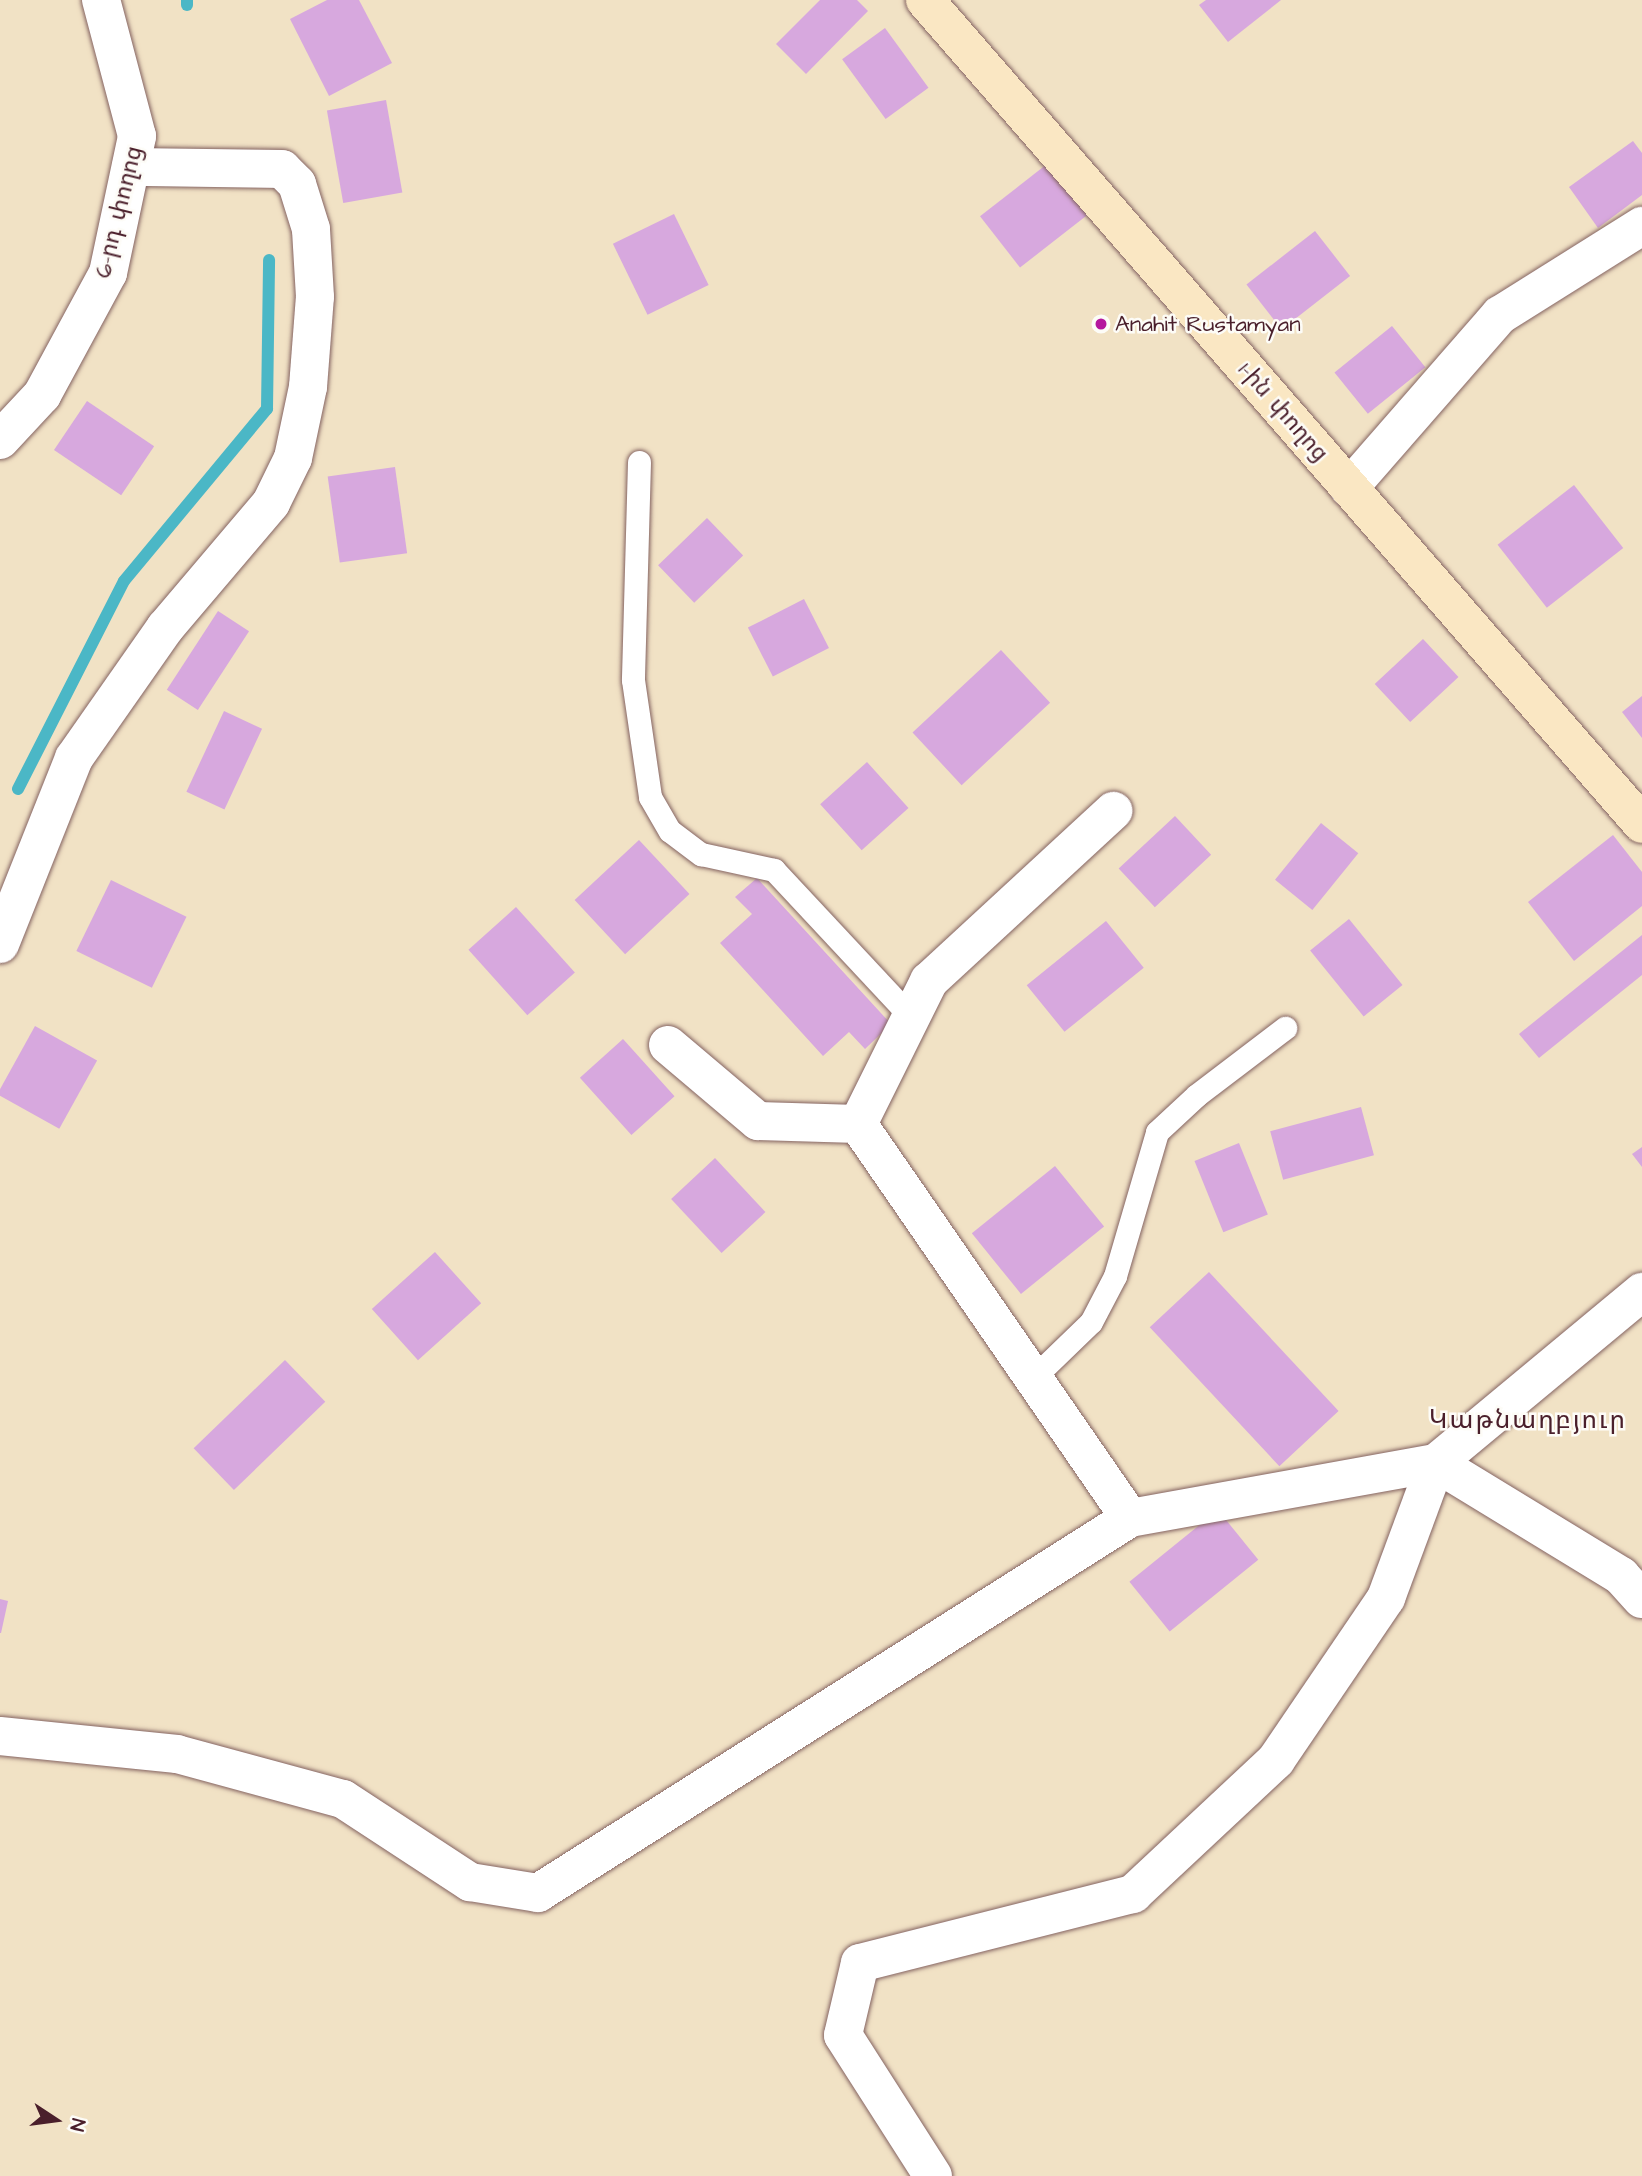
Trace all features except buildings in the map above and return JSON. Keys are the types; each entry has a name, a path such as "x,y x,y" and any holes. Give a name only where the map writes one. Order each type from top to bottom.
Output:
{"main road":[{"name":"1-ին փողոց","path":"925,0 1642,824"}],"street":[{"name":"6-րդ փողոց","path":"0,440 42,394 108,273 137,136 101,0"},
{"path":"4,924 74,758 164,628 271,503 293,458 309,387 315,297 311,229 297,184 282,169 131,167"},
{"path":"1349,488 1500,315 1642,226"},
{"path":"858,1124 929,981 1113,811"},
{"path":"668,1045 758,1121 858,1124"},
{"path":"858,1124 1031,1380 1130,1518"},
{"path":"0,1736 177,1754 343,1799 470,1882 538,1893 1130,1518 1436,1463 1642,1292"},
{"path":"1436,1463 1620,1576 1642,1599"},
{"path":"933,2176 843,2035 860,1963 1133,1894 1276,1760 1386,1598 1436,1463"}],"lane":[{"path":"639,462 633,680 650,797 670,831 701,855 774,870 911,1017"},
{"path":"1031,1380 1091,1322 1115,1276 1157,1132 1285,1028"}],"waterway":[{"path":"187,0 187,5"},
{"path":"18,789 124,581 267,409 269,260"}],"place":[{"name":"Anahit Rustamyan","path":"1101,324"}],"district":[{"name":"Կաթնաղբյուր","path":"1528,1421"}]}
